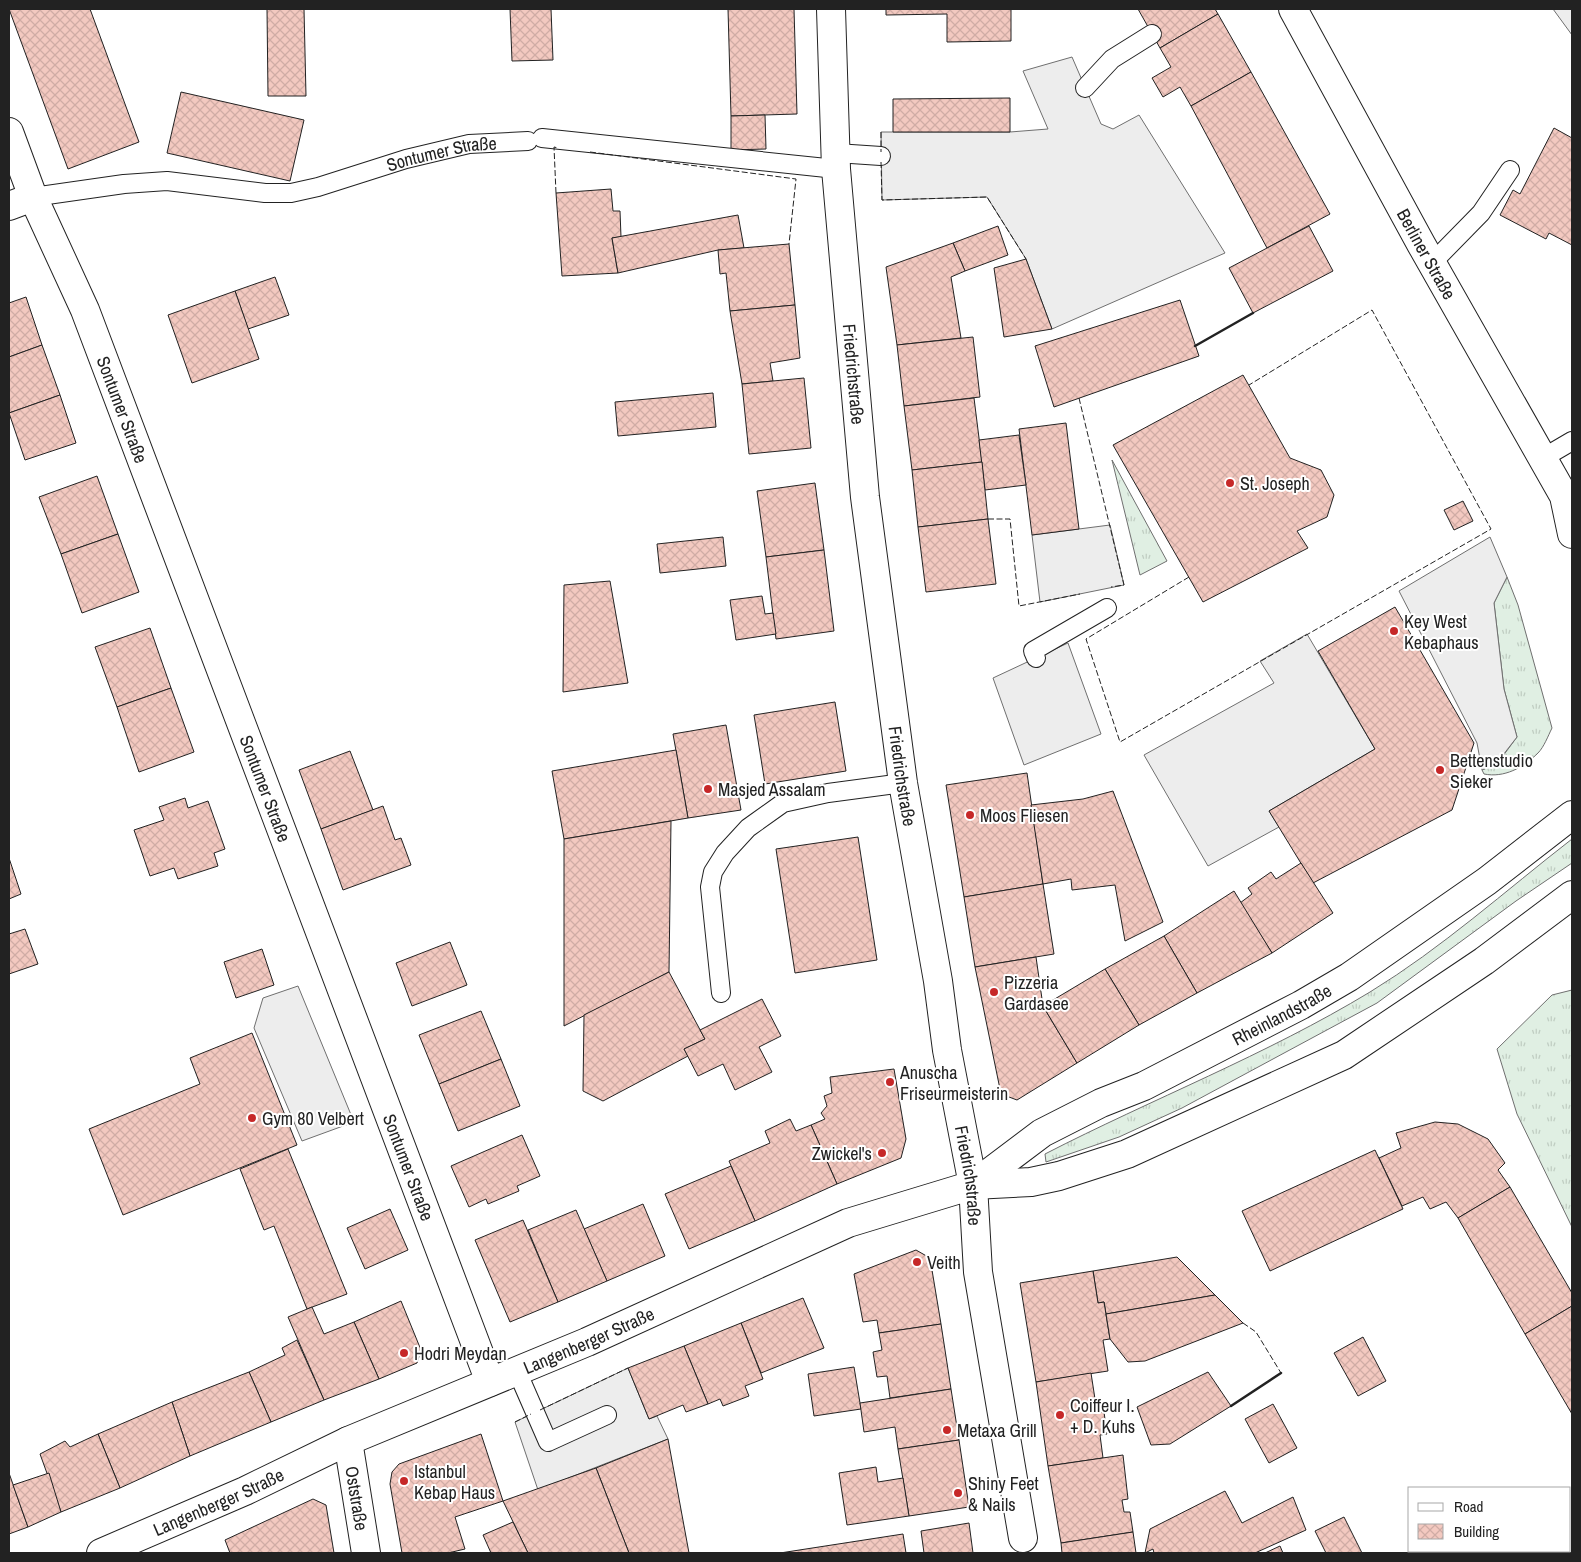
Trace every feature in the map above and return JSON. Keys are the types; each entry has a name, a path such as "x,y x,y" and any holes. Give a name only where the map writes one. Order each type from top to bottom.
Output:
{"main road":[{"name":"Friedrichstraße","path":"831,9 836,161 865,497 903,783 938,981 947,1050 973,1185 978,1272 1023,1538"},
{"name":"Berliner Straße","path":"1293,9 1432,263 1568,500 1572,534"},
{"name":"Sontumer Straße","path":"9,132 21,202 86,310 490,1382"},
{"name":"Rheinlandstraße","path":"973,1185 1042,1133 1101,1103 1144,1086 1301,1006 1349,977 1487,881 1572,815"},
{"name":"Langenberger Straße","path":"100,1553 245,1491 348,1441 587,1342 848,1223 973,1185 1031,1182 1058,1176 1126,1154 1344,1055 1484,961 1572,895"},
{"name":"Oststraße","path":"348,1441 366,1553"}],"lane":[{"path":"1085,88 1112,59 1152,34"},
{"name":"Sontumer Straße","path":"21,202 124,184 167,181 265,193 291,193 469,144 535,140 836,161 881,156"},
{"path":"1432,263 1481,213 1510,170"},
{"path":"1543,458 1572,441"},
{"path":"1036,658 1033,651 1107,608"},
{"path":"721,993 710,887 713,872 725,853 748,828 783,803 828,793 903,783"},
{"path":"517,1371 548,1442 607,1415"}],"green space":[{"path":"1112,460 1167,561 1140,575"},
{"path":"1507,577 1518,605 1552,728 1540,751 1526,763 1513,771 1491,775 1484,774 1482,770 1497,764 1517,737 1504,689 1494,603"},
{"path":"1572,839 1572,863 1516,901 1377,1003 1182,1108 1119,1137 1046,1162 1045,1154 1250,1056 1331,1015 1370,992 1423,957"},
{"path":"1572,990 1572,1227 1517,1114 1497,1049 1552,995"}],"shaded area":[{"path":"1553,9 1572,9 1572,35"},
{"path":"1072,57 1101,124 1113,129 1139,115 1225,253 1052,329 1026,259 987,197 882,200 881,132 1010,132 1048,129 1023,71"},
{"path":"1110,525 1124,585 1040,602 1032,535"},
{"path":"1490,537 1507,577 1494,603 1504,689 1517,737 1496,764 1482,770 1477,743 1399,591"},
{"path":"1307,634 1375,749 1269,811 1279,827 1208,866 1144,755 1274,683 1260,661"},
{"path":"1068,643 1101,734 1024,765 993,678"},
{"path":"298,986 354,1122 302,1141 254,1028 263,998"},
{"path":"628,1368 649,1419 657,1416 668,1439 538,1490 515,1422"}],"building":[{"path":"9,9 90,9 139,142 68,169"},
{"path":"267,9 304,9 306,96 268,96"},
{"path":"510,9 551,9 553,60 512,61"},
{"path":"728,9 794,9 797,114 731,116"},
{"path":"886,9 1011,9 1011,41 947,42 947,14 886,15"},
{"path":"1138,9 1215,9 1218,14 1160,48"},
{"path":"1218,14 1251,72 1191,106 1180,87 1163,97 1152,78 1171,67 1160,48"},
{"path":"1251,72 1330,214 1267,248 1191,106"},
{"path":"181,92 304,120 290,181 167,153"},
{"path":"1010,98 1010,132 893,132 893,99"},
{"path":"765,115 766,149 731,150 731,116"},
{"path":"1554,128 1572,138 1572,245 1549,233 1546,239 1500,215 1513,190 1520,194"},
{"path":"611,189 613,211 620,211 621,237 612,238 618,273 562,276 556,193"},
{"path":"738,215 744,248 718,250 618,273 612,238"},
{"path":"998,226 1008,255 965,271 953,243"},
{"path":"1309,226 1333,271 1253,313 1229,268"},
{"path":"953,243 965,271 951,277 961,338 897,345 886,267"},
{"path":"789,244 795,305 730,311 726,273 720,274 718,250"},
{"path":"1026,259 1052,329 1004,337 994,268"},
{"path":"275,277 289,315 248,329 235,291"},
{"path":"235,291 259,359 192,383 168,315"},
{"path":"26,297 42,345 9,357 9,303"},
{"path":"1180,300 1199,356 1054,407 1035,346"},
{"path":"795,305 800,358 770,363 773,381 742,384 730,311"},
{"path":"973,337 980,397 904,406 897,345"},
{"path":"42,345 60,395 9,413 9,357"},
{"name":"St. Joseph","path":"1243,375 1290,458 1321,470 1334,495 1327,517 1297,531 1308,548 1203,602 1113,445"},
{"path":"804,378 811,448 749,454 742,384"},
{"path":"713,393 716,427 618,436 615,402"},
{"path":"60,395 76,443 25,460 9,413"},
{"path":"974,398 982,462 912,470 904,406"},
{"path":"1066,423 1079,529 1032,535 1019,429"},
{"path":"1019,435 1026,485 985,490 979,440"},
{"path":"982,462 988,519 918,527 912,470"},
{"path":"97,476 118,534 61,554 39,497"},
{"path":"815,483 824,550 766,557 757,491"},
{"path":"1463,501 1473,521 1454,530 1444,510"},
{"path":"988,519 996,584 926,592 918,527"},
{"path":"118,534 139,592 82,613 61,554"},
{"path":"723,537 726,566 660,573 657,544"},
{"path":"824,550 834,631 776,639 766,557"},
{"path":"610,581 628,683 563,692 564,585"},
{"path":"762,596 765,614 773,613 776,634 736,640 730,600"},
{"path":"1395,607 1474,743 1452,810 1313,883 1269,811 1375,749 1318,651"},
{"path":"150,628 171,688 117,707 95,647"},
{"path":"171,688 194,752 139,772 117,707"},
{"path":"835,702 846,771 765,784 754,715"},
{"path":"726,725 741,810 688,818 673,734"},
{"path":"676,750 688,818 564,839 552,771"},
{"path":"350,751 373,810 321,829 299,770"},
{"path":"1027,773 1043,884 964,897 946,785"},
{"path":"1113,791 1163,922 1125,941 1115,885 1072,890 1071,879 1043,884 1031,805 1083,799"},
{"path":"185,798 188,808 208,801 225,849 214,853 218,866 178,879 174,868 150,876 134,830 164,820 159,807"},
{"path":"383,806 395,840 401,838 411,865 343,890 321,829"},
{"path":"671,821 669,972 564,1026 564,839"},
{"path":"858,837 877,960 795,973 776,849"},
{"path":"9,858 21,894 9,899"},
{"path":"1301,863 1333,913 1272,953 1240,903 1252,894 1248,888 1271,872 1276,879"},
{"path":"1043,884 1054,954 975,967 964,897"},
{"path":"1234,891 1272,953 1197,993 1164,936"},
{"path":"25,929 38,964 9,974 9,934"},
{"path":"1164,936 1197,993 1139,1025 1105,969"},
{"path":"450,942 467,985 412,1006 396,963"},
{"path":"262,949 274,985 236,998 224,962"},
{"path":"1036,957 1043,1006 1077,1063 1017,1100 1001,1094 975,967"},
{"path":"1105,969 1139,1025 1077,1063 1043,1006"},
{"path":"669,972 705,1039 684,1049 688,1056 603,1101 583,1091 584,1015"},
{"path":"762,999 781,1036 759,1047 772,1072 735,1090 723,1064 698,1076 684,1049 705,1039 700,1030"},
{"path":"481,1011 501,1059 439,1084 419,1035"},
{"path":"252,1033 297,1145 123,1215 89,1129 200,1084 190,1058"},
{"path":"501,1059 520,1106 458,1131 439,1084"},
{"path":"894,1069 906,1139 901,1158 837,1184 811,1125 825,1119 821,1113 827,1106 824,1096 832,1093 830,1077"},
{"path":"790,1119 796,1131 811,1125 837,1184 755,1221 729,1161 770,1143 765,1131"},
{"path":"1435,1122 1458,1124 1488,1139 1505,1163 1498,1170 1510,1187 1458,1218 1446,1202 1430,1209 1423,1197 1402,1206 1379,1158 1401,1148 1396,1133"},
{"path":"522,1135 540,1176 517,1186 519,1191 488,1204 486,1199 469,1207 451,1166"},
{"path":"288,1149 347,1294 307,1309 274,1226 264,1230 240,1169"},
{"path":"1375,1150 1403,1209 1270,1271 1242,1211"},
{"path":"731,1166 755,1221 689,1249 665,1194"},
{"path":"1510,1187 1572,1293 1572,1306 1525,1334 1458,1218"},
{"path":"643,1204 665,1256 607,1281 584,1229"},
{"path":"390,1209 408,1250 365,1269 347,1228"},
{"path":"576,1210 607,1281 558,1302 528,1230"},
{"path":"523,1220 558,1302 510,1322 475,1240"},
{"path":"916,1250 930,1258 941,1324 879,1333 877,1320 863,1322 854,1274"},
{"path":"1177,1257 1215,1295 1106,1314 1104,1302 1098,1303 1093,1271"},
{"path":"1093,1271 1098,1303 1104,1302 1110,1339 1103,1340 1108,1371 1036,1382 1020,1283"},
{"path":"1215,1295 1243,1323 1145,1361 1128,1362 1110,1339 1106,1314"},
{"path":"803,1298 824,1348 761,1373 741,1323"},
{"path":"401,1301 421,1350 417,1363 379,1379 354,1322"},
{"path":"1572,1306 1572,1414 1525,1334"},
{"path":"312,1307 324,1334 354,1322 379,1379 324,1400 288,1317"},
{"path":"741,1323 763,1379 745,1386 749,1396 723,1406 720,1399 708,1404 684,1346"},
{"path":"941,1324 951,1389 890,1398 887,1376 877,1377 873,1352 882,1350 879,1333"},
{"path":"1363,1337 1386,1381 1358,1396 1334,1353"},
{"path":"297,1340 324,1400 271,1422 249,1372 285,1355 282,1348"},
{"path":"684,1346 708,1404 686,1412 683,1405 649,1419 628,1368"},
{"path":"854,1367 861,1409 814,1416 808,1374"},
{"path":"249,1372 271,1422 190,1456 172,1402"},
{"path":"1208,1372 1231,1406 1170,1444 1151,1445 1137,1407"},
{"path":"1091,1373 1097,1412 1104,1412 1107,1434 1100,1435 1103,1458 1048,1466 1036,1382"},
{"path":"951,1389 959,1440 898,1449 895,1427 864,1432 860,1403"},
{"path":"172,1402 190,1456 120,1488 98,1434"},
{"path":"1273,1404 1297,1448 1269,1463 1245,1419"},
{"path":"98,1434 120,1488 61,1512 40,1454 65,1441 70,1447"},
{"path":"481,1434 503,1501 455,1517 465,1549 448,1553 402,1553 390,1484 392,1472 399,1464"},
{"path":"668,1439 689,1553 629,1553 596,1468"},
{"path":"959,1440 969,1507 909,1516 898,1449"},
{"path":"1123,1455 1128,1499 1122,1500 1124,1512 1130,1512 1133,1532 1061,1543 1048,1466"},
{"path":"876,1467 878,1482 903,1478 909,1516 847,1525 839,1473"},
{"path":"596,1468 629,1553 528,1553 503,1501"},
{"path":"9,1473 28,1527 9,1534"},
{"path":"49,1473 61,1512 28,1527 13,1485"},
{"path":"1225,1491 1242,1523 1293,1497 1306,1530 1255,1553 1154,1553 1153,1549 1145,1553 1150,1529"},
{"path":"313,1499 326,1505 334,1553 230,1553 225,1540"},
{"path":"1344,1517 1362,1553 1326,1553 1315,1531"},
{"path":"513,1522 528,1553 491,1553 483,1535"},
{"path":"969,1523 973,1553 924,1553 921,1531"},
{"path":"1133,1532 1136,1553 1062,1553 1061,1543"},
{"path":"903,1534 906,1553 780,1553"},
{"path":"1280,1546 1283,1553 1265,1553"}],"fence":[{"path":"881,132 881,152"},
{"path":"556,193 554,147 558,148"},
{"path":"590,152 796,179 789,244"},
{"path":"881,162 882,200 987,197 1026,259"},
{"path":"1189,577 1086,639 1120,742 1491,529 1372,310 1249,385"},
{"path":"1079,398 1124,585 1111,587"},
{"path":"988,519 1010,519 1019,606 1080,594"},
{"path":"1243,1323 1256,1332 1281,1373"},
{"path":"540,1410 628,1368"},
{"path":"515,1422 531,1414"}],"wall":[{"path":"1195,346 1253,313"},
{"path":"1231,1406 1281,1373"}],"place":[{"name":"St. Joseph","path":"1230,483"},
{"name":"Key West Kebaphaus","path":"1394,631"},
{"name":"Bettenstudio Sieker","path":"1440,770"},
{"name":"Masjed Assalam","path":"708,789"},
{"name":"Moos Fliesen","path":"970,815"},
{"name":"Pizzeria Gardasee","path":"994,992"},
{"name":"Anuscha Friseurmeisterin","path":"890,1082"},
{"name":"Gym 80 Velbert","path":"252,1118"},
{"name":"Zwickel's","path":"882,1153"},
{"name":"Veith","path":"917,1262"},
{"name":"Hodri Meydan","path":"404,1353"},
{"name":"Coiffeur I. + D. Kuhs","path":"1060,1415"},
{"name":"Metaxa Grill","path":"947,1430"},
{"name":"Istanbul Kebap Haus","path":"404,1481"},
{"name":"Shiny Feet & Nails","path":"958,1493"}]}
